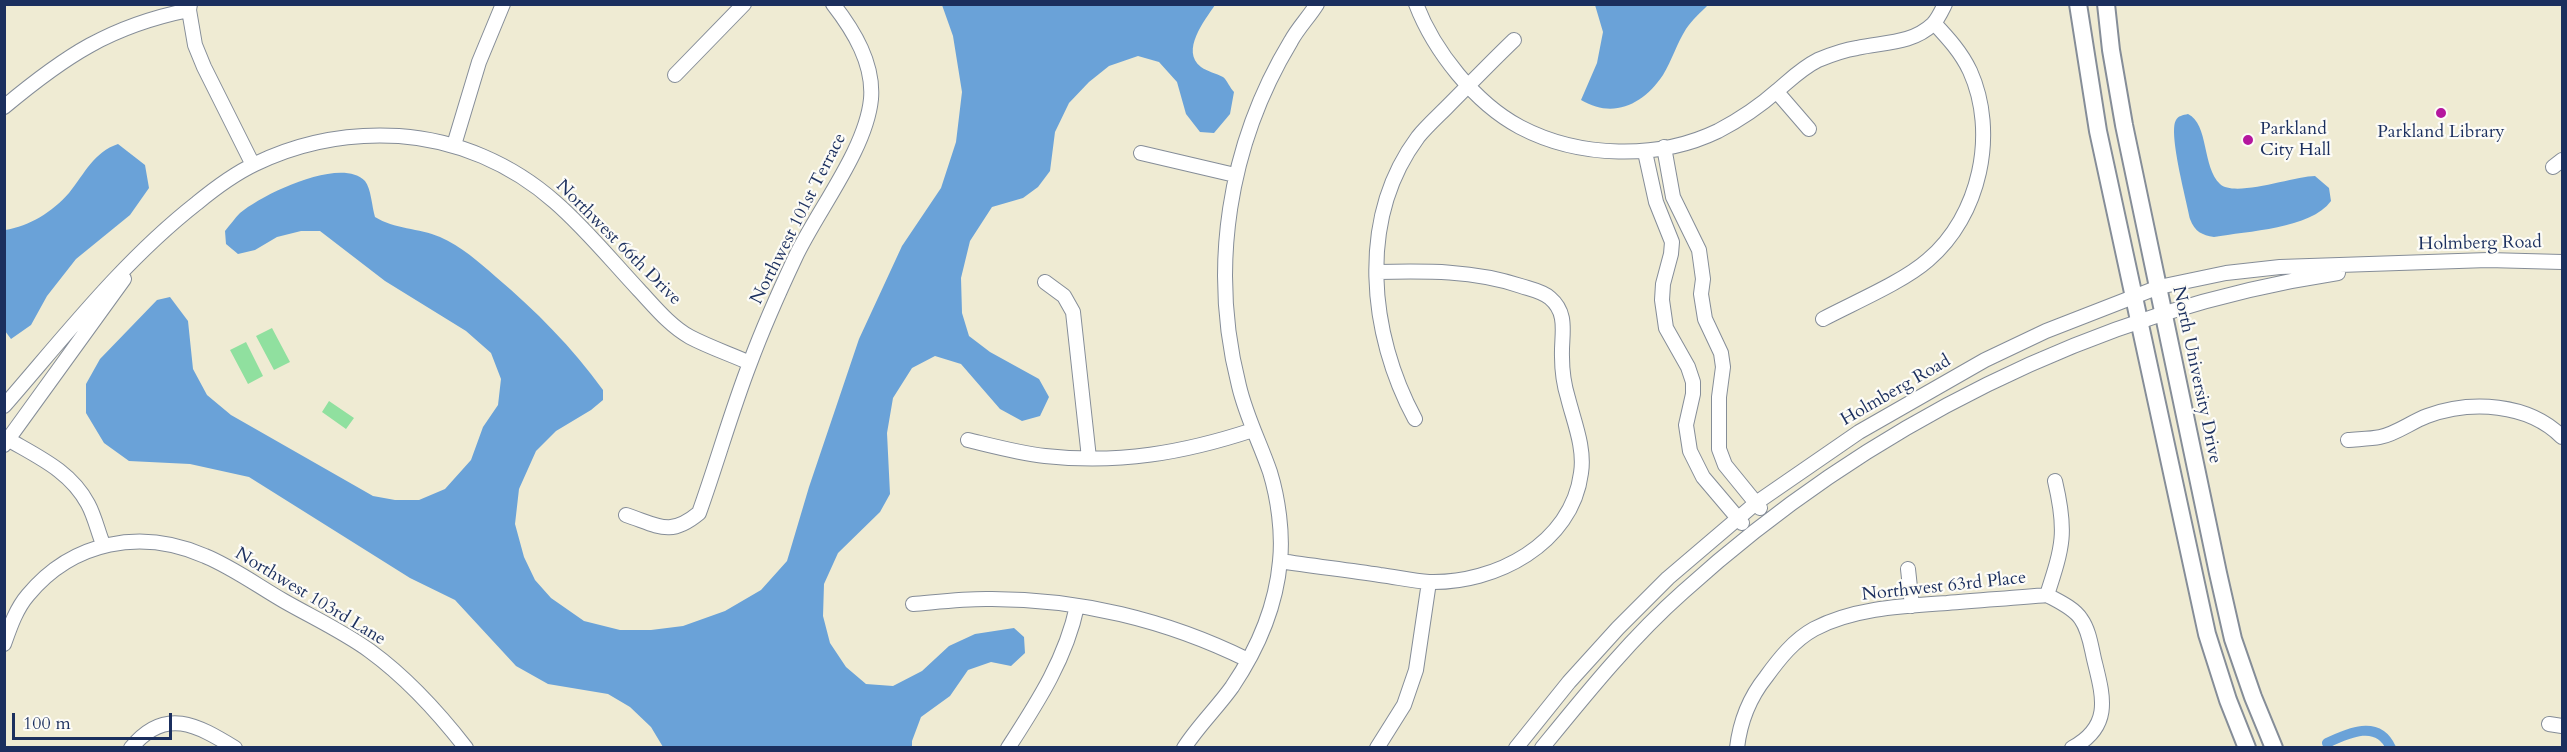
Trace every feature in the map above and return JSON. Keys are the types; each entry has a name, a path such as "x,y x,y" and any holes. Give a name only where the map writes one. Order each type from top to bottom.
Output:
{"main road":[{"path":"2078,4 2098,131 2207,634 2228,700 2247,747"},
{"name":"North University Drive","path":"2106,4 2110,50 2124,125 2233,639 2253,697 2274,747"}],"street":[{"path":"454,145 479,62 503,4"},
{"path":"675,75 744,4"},
{"name":"Northwest 101st Terrace","path":"626,515 666,529 684,525 699,513 750,363 796,257 864,129 871,99 869,75 862,49 854,33 833,4"},
{"path":"1184,747 1232,688 1265,628 1280,561 1279,524 1270,473 1239,388 1229,337 1223,281 1235,175 1248,130 1291,41 1317,4"},
{"path":"1416,4 1438,51 1468,85 1519,126 1550,140 1582,148 1645,152 1686,143 1717,131 1745,115 1777,92 1797,73 1816,61 1854,48 1894,43 1913,37 1934,23 1945,4"},
{"path":"4,106 44,74 78,51 111,33 189,7 195,45 253,165"},
{"path":"1823,319 1927,261 1946,241 1970,203 1982,152 1984,122 1970,71 1956,47 1934,23"},
{"path":"1415,419 1401,393 1387,353 1378,314 1378,235 1386,198 1402,160 1418,136 1514,40"},
{"path":"1777,92 1809,129"},
{"name":"Northwest 66th Drive","path":"4,406 96,299 188,210 253,165 289,150 329,138 375,135 420,138 454,145 488,158 524,178 556,202 660,313 689,336 750,363"},
{"path":"1664,147 1673,197 1699,250 1703,279 1701,301 1705,319 1721,353 1723,367 1718,426 1719,449 1725,465 1770,518"},
{"path":"1645,152 1656,202 1672,242 1662,300 1666,328 1688,367 1693,382 1693,394 1686,425 1690,451 1703,477 1750,534"},
{"path":"1141,153 1235,175"},
{"name":"Northwest 66th Drive","path":"6,441 105,308 140,254"},
{"name":"Holmberg Road","path":"1516,747 1569,682 1618,628 1668,578 1756,502 1859,432 1985,360 2046,331 2158,287 2226,273 2280,267 2488,260 2562,262"},
{"name":"Holmberg Road","path":"1542,747 1583,697 1681,593 1750,534 1770,518 1871,451 1995,380 2062,349 2117,327 2139,322 2164,312 2234,292 2290,280 2397,264"},
{"path":"1280,561 1429,582 1463,580 1494,572 1521,559 1544,542 1564,520 1578,495 1582,471 1580,441 1564,386 1562,357 1564,323 1559,308 1548,297 1536,291 1484,275 1446,271 1377,272"},
{"path":"1045,282 1064,296 1073,312 1089,458"},
{"path":"2348,440 2382,437 2424,417 2447,409 2467,406 2521,413 2537,419 2562,437"},
{"path":"968,440 1044,456 1089,458 1160,454 1205,446 1253,430"},
{"path":"6,441 52,464 72,483 88,504 103,544"},
{"path":"2055,480 2063,512 2064,532 2060,556 2047,595 2068,607 2081,618 2088,632 2103,698 2102,713 2095,729 2072,747"},
{"name":"Northwest 103rd Lane","path":"4,644 13,620 27,597 46,576 71,559 103,544 135,541 161,543 204,555 370,651 435,711 466,747"},
{"path":"1908,569 1912,606"},
{"path":"1377,747 1404,705 1416,670 1429,582"},
{"name":"Northwest 63rd Place","path":"1737,747 1738,734 1748,707 1761,683 1781,655 1813,630 1841,618 1872,610 2047,595"},
{"path":"913,604 987,599 1043,601 1111,610 1213,643 1248,660"},
{"path":"1008,747 1039,700 1071,636 1077,606"},
{"path":"131,747 142,734 159,725 178,722 198,726 236,747"}],"green space":[{"path":"272,328 290,362 274,370 256,336"},
{"path":"246,342 263,376 248,384 230,350"},
{"path":"329,401 354,418 346,429 322,412"}],"water":[{"path":"1595,4 1708,5 1686,29 1663,75 1646,94 1627,106 1604,108 1581,100 1597,63 1603,32"},
{"path":"942,5 1215,5 1196,36 1193,53 1201,67 1223,77 1234,92 1230,114 1214,133 1200,132 1186,114 1177,82 1159,62 1138,56 1109,66 1089,82 1069,103 1055,132 1050,171 1038,187 1023,198 992,207 970,241 961,278 962,313 969,336 990,352 1039,379 1049,397 1040,416 1022,421 1000,409 961,364 935,356 912,368 893,398 887,433 890,494 880,512 838,553 824,584 823,616 830,643 846,667 866,684 893,686 922,671 949,646 975,634 1014,628 1024,637 1025,653 1011,666 991,662 968,670 950,696 921,717 912,747 663,747 651,727 630,707 608,694 548,684 516,666 455,600 410,578 249,477 190,464 129,461 104,443 86,413 86,384 100,359 157,300 170,297 188,321 193,369 207,395 231,415 373,496 395,500 419,500 445,489 471,460 483,427 498,405 501,379 491,353 466,331 385,281 320,231 301,231 277,237 255,250 238,254 226,244 225,231 234,219 266,196 302,180 321,175 354,174 367,184 375,217 390,224 440,237 469,255 511,290 553,330 603,390 603,400 556,431 536,451 519,489 515,524 524,557 535,580 551,598 584,621 620,630 651,630 683,626 725,611 761,590 787,561 809,487 859,339 902,246 941,188 956,142 962,92 953,36"},
{"path":"2188,114 2195,119 2199,127 2210,167 2220,184 2228,188 2251,188 2315,176 2329,188 2331,201 2309,218 2277,227 2214,237 2199,232 2190,219 2174,139 2176,120"},
{"path":"118,144 145,165 149,188 130,215 76,259 47,296 31,325 11,339 5,331 5,230 32,222 48,212 69,193 102,152"}],"waterway":[{"path":"2327,743 2344,735 2371,731 2385,739 2391,748"}],"place":[{"name":"Parkland Library","path":"2441,113"},
{"name":"Parkland City Hall","path":"2248,140"}]}
